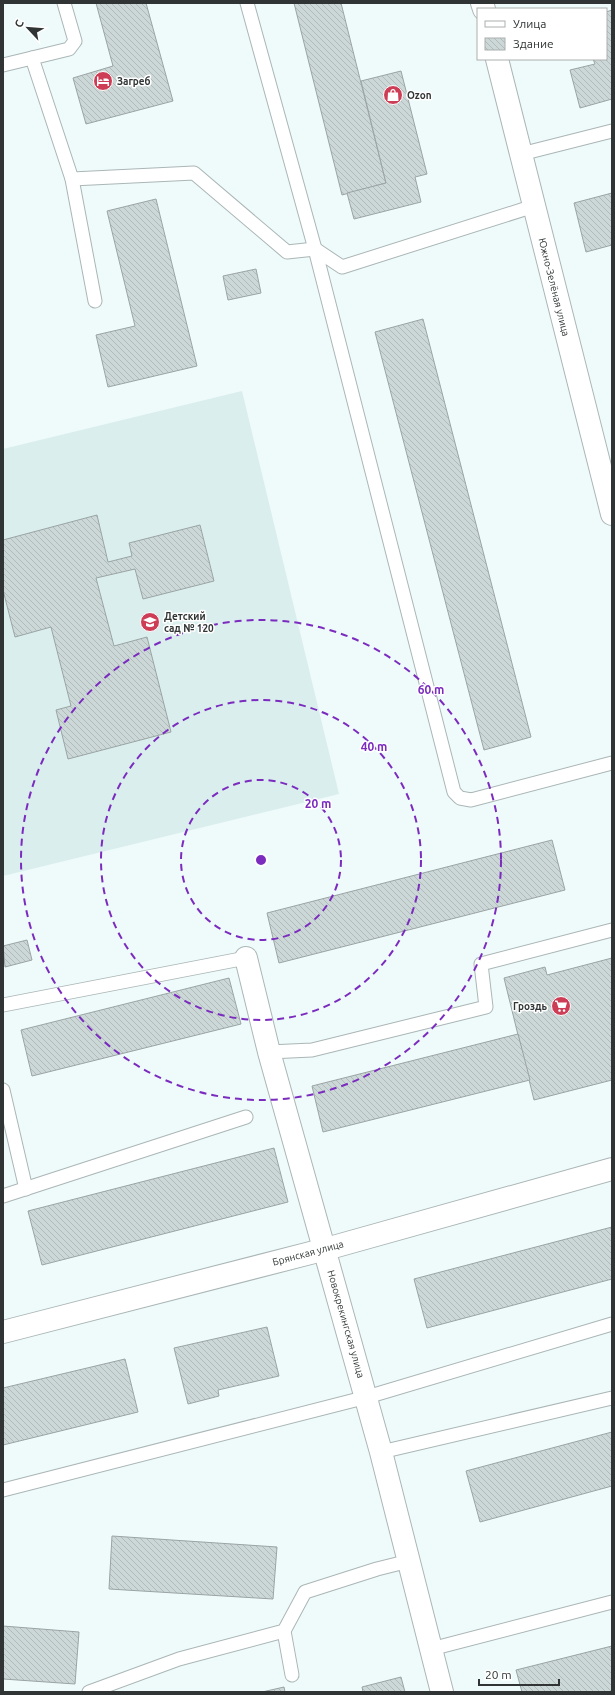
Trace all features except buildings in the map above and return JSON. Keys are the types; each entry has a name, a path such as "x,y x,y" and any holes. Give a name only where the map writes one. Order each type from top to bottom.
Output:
{"street":[{"name":"Южно-Зелёная улица","path":"497,60 612,514"},
{"name":"Новокрекингская улица","path":"246,958 269,1052 326,1249 382,1452 442,1692"},
{"name":"Брянская улица","path":"3,1332 326,1249 612,1169"}],"lane":[{"path":"3,65 69,50 75,41 64,3"},
{"path":"247,3 315,249 454,792 460,798 471,800 612,763"},
{"path":"32,58 72,179 95,302"},
{"path":"521,154 612,131"},
{"path":"72,179 194,173 287,252 315,249 342,267 534,206"},
{"path":"269,1052 312,1050 486,1007 481,964 612,930"},
{"path":"3,1005 246,958"},
{"path":"3,1090 26,1190"},
{"path":"3,1196 26,1190 246,1117"},
{"path":"3,1490 367,1397 612,1324"},
{"path":"382,1452 612,1398"},
{"path":"292,1675 284,1631 305,1592 410,1561"},
{"path":"431,1649 612,1602"},
{"path":"89,1692 179,1659 284,1631"}],"shaded area":[{"name":"Детский сад № 120","path":"242,391 339,794 3,876 3,449"}],"place":[{"name":"Загреб","path":"103,81"},
{"name":"Ozon","path":"393,95"},
{"name":"Детский сад № 120","path":"150,622"},
{"name":"Гроздь","path":"561,1006"}]}
